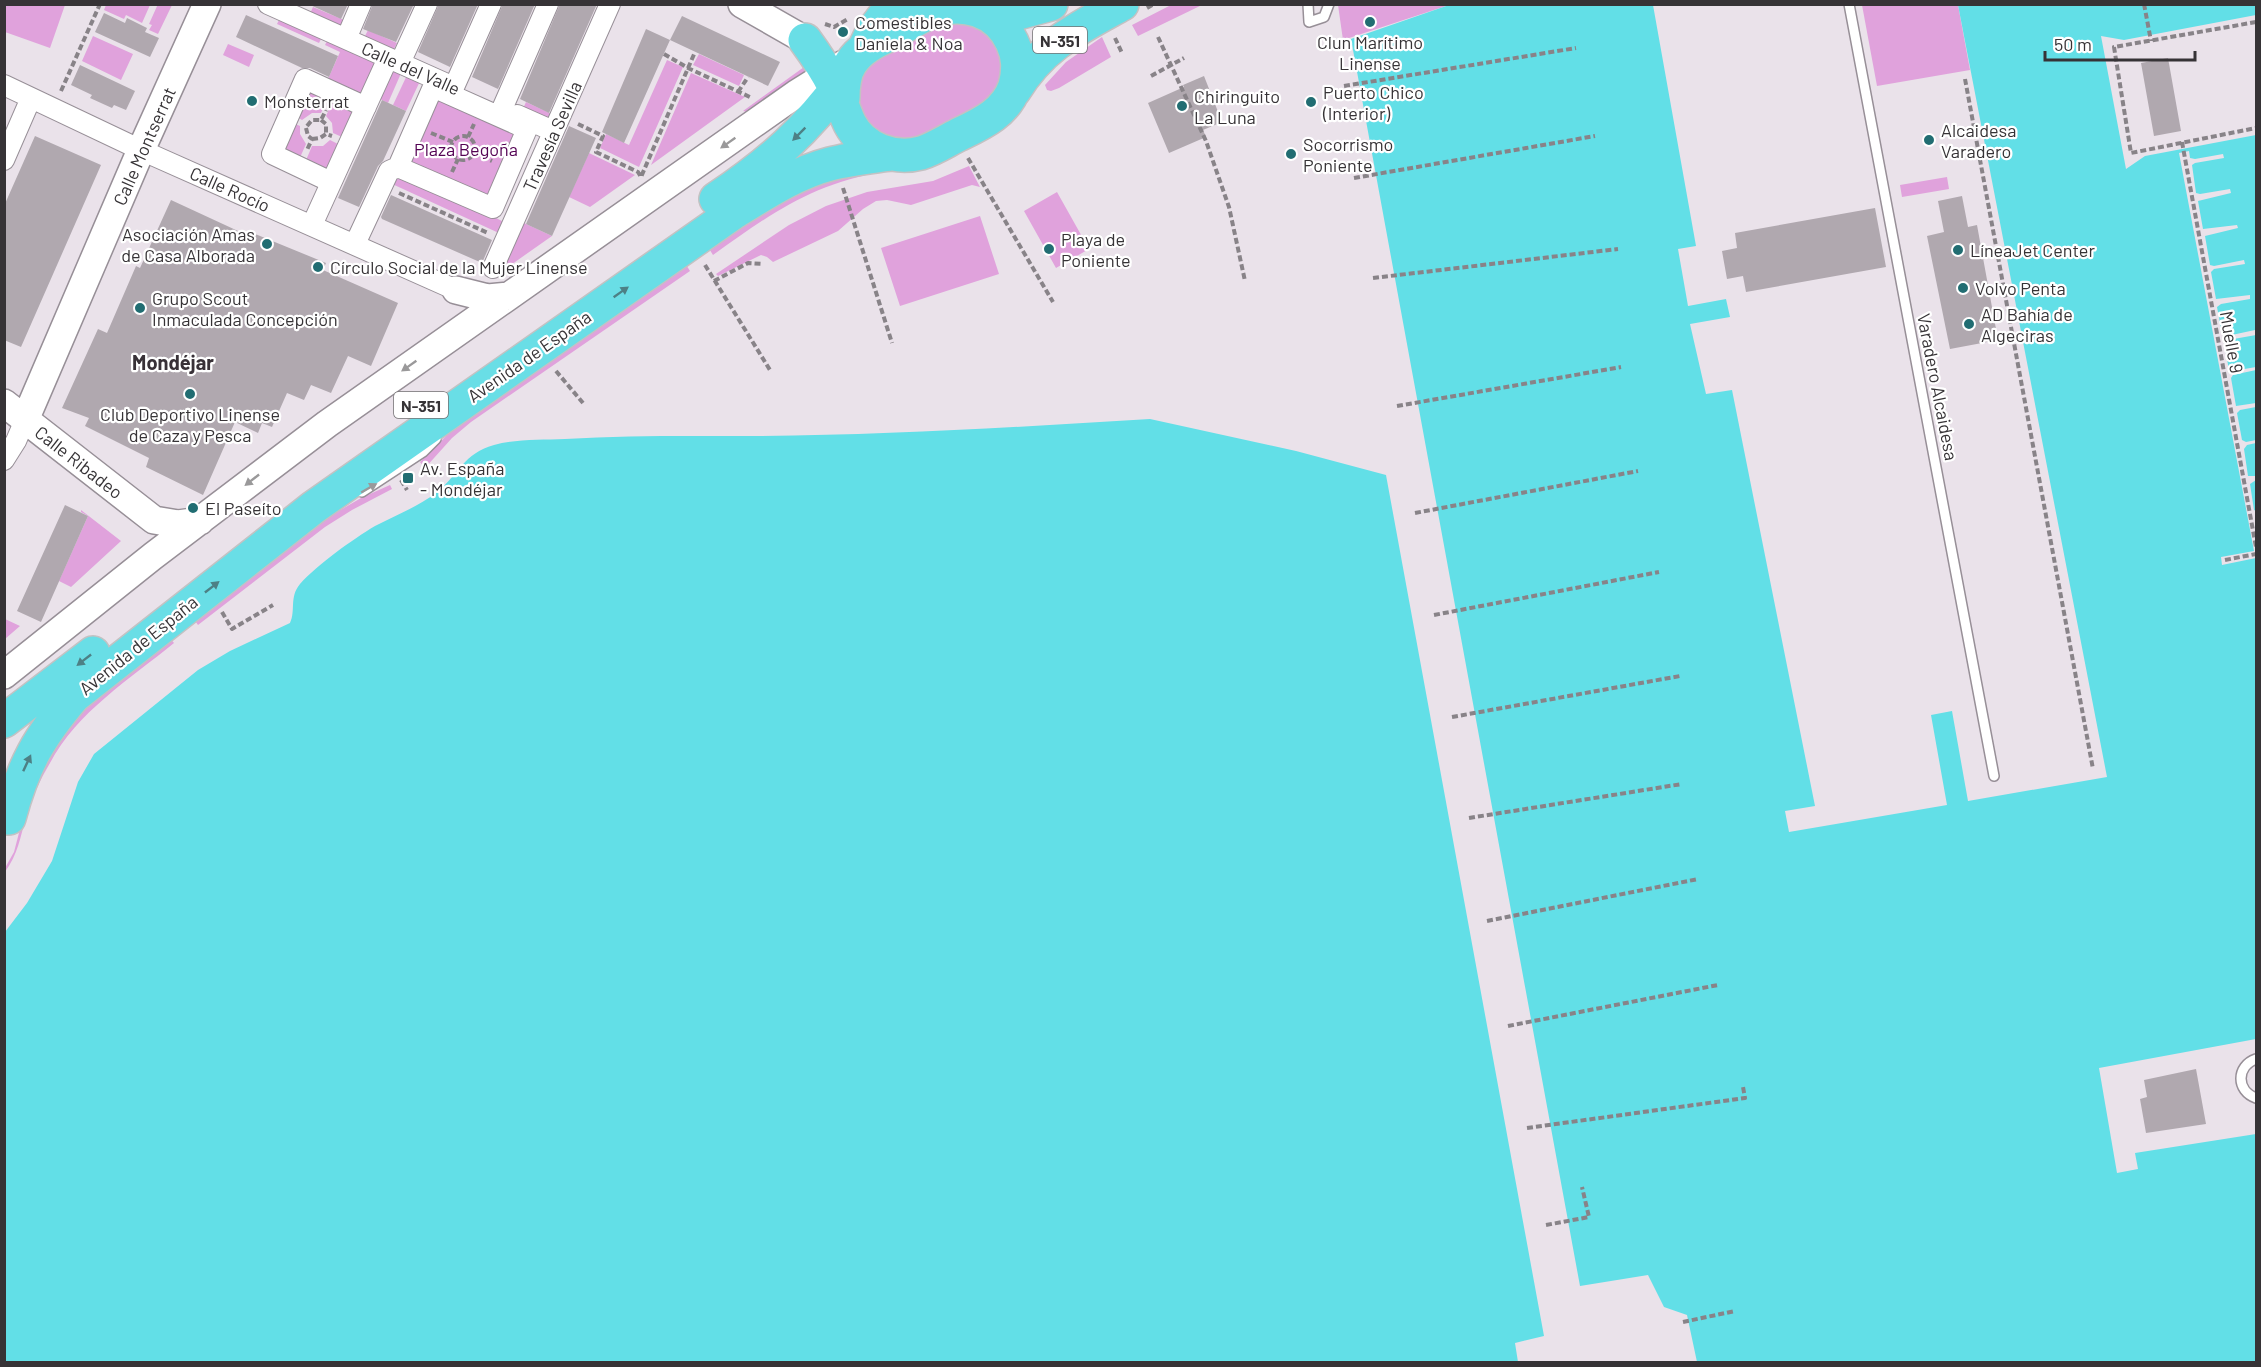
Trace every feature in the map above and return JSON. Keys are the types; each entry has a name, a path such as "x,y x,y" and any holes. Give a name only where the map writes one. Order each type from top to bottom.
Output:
{"highway":[{"path":"805,40 848,72 872,32 893,4"},
{"name":"N-351","path":"1051,4 1018,13 998,15 945,8 929,13 848,72 851,127 862,140 891,154 907,155 923,152 985,122 1001,109 1025,72 1065,35 1122,4"},
{"name":"N-351","path":"998,15 1016,50 1018,75 1012,92"},
{"name":"Avenida de España","path":"4,722 284,505 483,361 762,167 798,136 848,72"},
{"name":"Avenida de España","path":"6,818 17,786 34,749 74,696 336,501 453,410 733,213 772,189 828,165 891,154"}],"street":[{"name":"Calle Montserrat","path":"25,420 141,150 207,4"},
{"name":"Calle del Valle","path":"268,4 295,10 346,39 432,82 454,87 502,108 531,126 557,124"},
{"path":"346,39 361,4"},
{"path":"312,225 366,107 427,4"},
{"path":"454,87 491,4"},
{"path":"502,108 548,4"},
{"name":"Travesía Sevilla","path":"493,268 610,4"},
{"path":"753,7 805,40"},
{"path":"4,675 153,556 327,424 509,296 848,72"},
{"path":"332,182 272,154 305,80 366,107"},
{"path":"398,167 432,82 531,126 493,208 495,214 513,223"},
{"name":"Calle Rocío","path":"4,85 141,150 456,290"},
{"path":"4,160 32,98"},
{"path":"355,244 388,171 398,167 493,208"},
{"path":"456,290 488,298 509,296"},
{"path":"456,290 462,297 464,307 464,317 457,332"},
{"name":"Calle Ribadeo","path":"4,403 154,520"},
{"path":"4,460 25,420"},
{"path":"153,556 156,534 154,520 178,524 200,521"}],"lane":[{"path":"1308,4 1309,22 1324,17 1329,4"},
{"name":"Varadero Alcaidesa","path":"1849,4 1994,776"},
{"path":"2256,1059 2244,1068 2241,1080 2246,1092 2256,1098"}],"path":[{"path":"53,108 100,4"},
{"path":"2144,4 2151,41"},
{"path":"805,40 816,24 820,22 834,27 853,15"},
{"path":"2256,22 2114,47 2131,153 2256,128"},
{"path":"1114,36 1122,53"},
{"path":"1158,37 1206,141 1229,207 1245,281"},
{"path":"1344,86 1576,48"},
{"path":"557,124 603,136 596,152 638,172 641,177 695,52"},
{"path":"664,54 688,68 753,98"},
{"path":"1152,76 1184,58"},
{"path":"738,92 748,77"},
{"path":"1965,79 2093,769"},
{"path":"321,120 333,92"},
{"path":"288,118 307,126"},
{"path":"300,167 312,139 307,133 307,126 312,120 321,120 326,124 326,134"},
{"path":"462,136 472,140 475,149 470,157 463,160 456,157 451,148 454,140 462,136"},
{"path":"1354,178 1595,136"},
{"name":"Muelle 9","path":"2182,142 2256,547"},
{"path":"967,156 1053,302"},
{"path":"382,185 505,241"},
{"path":"843,188 892,343"},
{"path":"1374,278 1618,249"},
{"path":"714,281 748,263 764,264"},
{"path":"705,265 770,370"},
{"path":"1397,406 1621,367"},
{"path":"556,371 583,403"},
{"path":"1416,513 1638,471"},
{"path":"2225,560 2256,554"},
{"path":"1434,615 1659,572"},
{"path":"222,612 232,629 273,605"},
{"path":"1452,717 1680,676"},
{"path":"1469,818 1682,784"},
{"path":"1487,921 1698,879"},
{"path":"1508,1026 1718,985"},
{"path":"1527,1128 1745,1098 1743,1087"},
{"path":"1546,1225 1588,1217 1582,1186"},
{"path":"1683,1322 1735,1311"}],"green space":[{"path":"5,4 65,5 50,48 5,32"},
{"path":"106,4 150,5 142,23 126,15 124,19 104,10"},
{"path":"158,4 172,5 158,34 149,30 152,25 149,24"},
{"path":"1171,5 1202,5 1138,36 1132,25"},
{"name":"Clun Marítimo Linense","path":"1338,5 1449,5 1343,40"},
{"path":"1862,5 1958,5 1970,70 1877,86"},
{"path":"313,7 344,20 340,29 309,16"},
{"path":"281,16 323,35 319,43 277,24"},
{"path":"961,21 988,33 1002,58 1003,73 999,87 991,99 911,141 889,139 866,122 857,95 862,74 871,62 886,51 947,22"},
{"path":"368,30 397,43 392,53 363,40"},
{"path":"93,36 133,54 121,80 82,61"},
{"path":"329,37 381,60 365,96 328,79 340,52 325,45"},
{"path":"1102,37 1111,57 1059,88 1047,90 1045,85 1066,62"},
{"path":"228,44 254,55 249,67 223,55"},
{"path":"699,54 744,75 739,86 693,65"},
{"path":"667,60 683,67 639,167 600,148 606,134 629,145"},
{"path":"811,62 810,72 761,115 743,111"},
{"path":"390,66 402,71 388,103 376,97"},
{"path":"408,73 421,79 406,111 393,105"},
{"path":"691,73 745,97 651,165"},
{"name":"Plaza Begoña","path":"431,77 535,124 494,217 506,223 501,234 390,183"},
{"path":"307,86 329,96 321,113 312,113 302,120 294,115"},
{"path":"334,98 356,107 342,137 333,133 332,123 326,116"},
{"path":"526,102 554,115 550,124 522,111"},
{"path":"291,122 300,126 300,134 306,144 298,162 278,152"},
{"path":"330,140 338,144 324,175 304,165 312,146 323,146"},
{"path":"589,153 635,175 590,207 569,197"},
{"path":"969,166 980,187 972,185 911,205 887,200 876,201 838,231 773,262 761,255 718,276 716,274 789,225 826,206 867,192 933,181"},
{"path":"886,171 836,184 794,202 713,255 708,247 804,189 851,173"},
{"path":"1947,177 1949,189 1902,197 1900,185"},
{"path":"1057,192 1089,249 1056,268 1024,211"},
{"path":"980,216 999,274 900,306 881,248"},
{"path":"524,223 552,236 505,269 503,268"},
{"path":"685,263 690,271 471,422 452,438 425,468 420,462 457,425"},
{"path":"390,485 392,489 325,527 198,625 193,618 313,526 361,498"},
{"path":"81,510 121,541 71,587 59,581 88,516"},
{"path":"5,619 20,626 5,639"},
{"path":"170,638 174,643 89,712 61,745 36,790 16,852 5,872 14,852 32,783 72,720 100,693"}],"water":[{"path":"1449,5 1653,5 1696,246 1678,249 1688,306 1726,299 1730,317 1690,324 1706,394 1732,390 1815,806 1785,811 1789,832 1947,805 1931,715 1952,711 1968,801 2107,777 1958,5 2256,5 2256,15 2124,40 2101,36 2126,169 2145,156 2256,135 2256,1039 2099,1068 2117,1173 2138,1169 2135,1153 2256,1134 2256,1362 1697,1362 1687,1315 1664,1307 1648,1275 1580,1286 1351,39"},
{"path":"1150,419 1296,451 1386,475 1544,1336 1515,1343 1518,1362 5,1362 5,932 27,903 52,861 78,782 94,754 198,670 230,651 290,623 297,589 325,561 375,526 437,492 475,453 502,443 613,437 905,432"}],"pier":[{"path":"2189,151 2190,158 2195,159 2223,154 2224,158 2192,165 2196,193 2230,189 2231,193 2198,201 2203,229 2237,225 2238,228 2205,236 2210,265 2244,260 2245,264 2214,269 2211,272 2216,299 2250,295 2250,299 2221,304 2217,307 2222,334 2227,336 2255,330 2256,335 2228,340 2224,343 2229,370 2256,367 2256,370 2233,375 2231,378 2236,406 2256,403 2256,407 2240,410 2237,413 2242,440 2246,442 2256,440 2256,443 2247,445 2244,449 2248,476 2256,476 2256,480 2250,484 2256,511 2256,558 2222,565 2221,557 2254,551 2179,153"}],"building":[{"path":"308,4 348,4 341,19"},
{"path":"373,4 414,4 396,42 363,29"},
{"path":"439,4 478,4 450,67 418,52"},
{"path":"503,4 535,4 498,89 472,77"},
{"path":"560,4 597,4 549,113 520,99"},
{"path":"104,13 125,23 127,18 147,28 145,32 159,38 150,57 95,32"},
{"path":"246,15 338,56 329,77 310,68 302,68 236,37"},
{"path":"682,16 780,62 768,86 670,40"},
{"path":"646,29 670,40 624,143 602,132"},
{"path":"2168,58 2181,131 2154,136 2141,63"},
{"path":"80,65 135,91 126,110 114,105 112,108 90,98 92,95 71,85"},
{"name":"Chiringuito La Luna","path":"1204,76 1222,122 1203,130 1206,137 1169,153 1148,103"},
{"path":"382,100 406,111 359,207 338,198"},
{"path":"569,126 596,138 552,236 526,224"},
{"path":"35,136 101,165 21,347 4,340 4,206"},
{"path":"391,195 492,240 482,263 382,219"},
{"name":"Volvo Penta","path":"1962,196 1968,227 1977,225 1998,340 1950,349 1927,236 1944,232 1938,201"},
{"path":"171,200 251,237 253,233 326,263 323,270 398,303 371,366 348,356 331,393 311,385 304,400 287,393 272,427 262,423 258,433 235,422 203,495 146,467 149,458 85,426 89,418 62,408 98,329 107,333 136,266 140,268"},
{"path":"1875,208 1886,267 1746,292 1743,276 1727,279 1722,251 1737,248 1735,233"},
{"path":"65,505 88,516 41,622 17,611"},
{"path":"2196,1069 2206,1124 2146,1133 2140,1099 2147,1097 2144,1080"}],"place":[{"name":"Clun Marítimo Linense","path":"1370,22"},
{"name":"Comestibles Daniela & Noa","path":"843,32"},
{"name":"Monsterrat","path":"252,101"},
{"name":"Puerto Chico (Interior)","path":"1311,102"},
{"name":"Chiringuito La Luna","path":"1182,106"},
{"name":"Alcaidesa Varadero","path":"1929,140"},
{"name":"Socorrismo Poniente","path":"1291,154"},
{"name":"Asociación Amas de Casa Alborada","path":"267,244"},
{"name":"Playa de Poniente","path":"1049,249"},
{"name":"LíneaJet Center","path":"1958,250"},
{"name":"Círculo Social de la Mujer Linense","path":"318,267"},
{"name":"Volvo Penta","path":"1963,288"},
{"name":"Grupo Scout Inmaculada Concepción","path":"140,308"},
{"name":"AD Bahía de Algeciras","path":"1969,324"},
{"name":"Club Deportivo Linense de Caza y Pesca","path":"190,394"},
{"name":"Av. España - Mondéjar","path":"408,478"},
{"name":"El Paseíto","path":"193,508"}],"district":[{"name":"Mondéjar","path":"173,362"}]}
